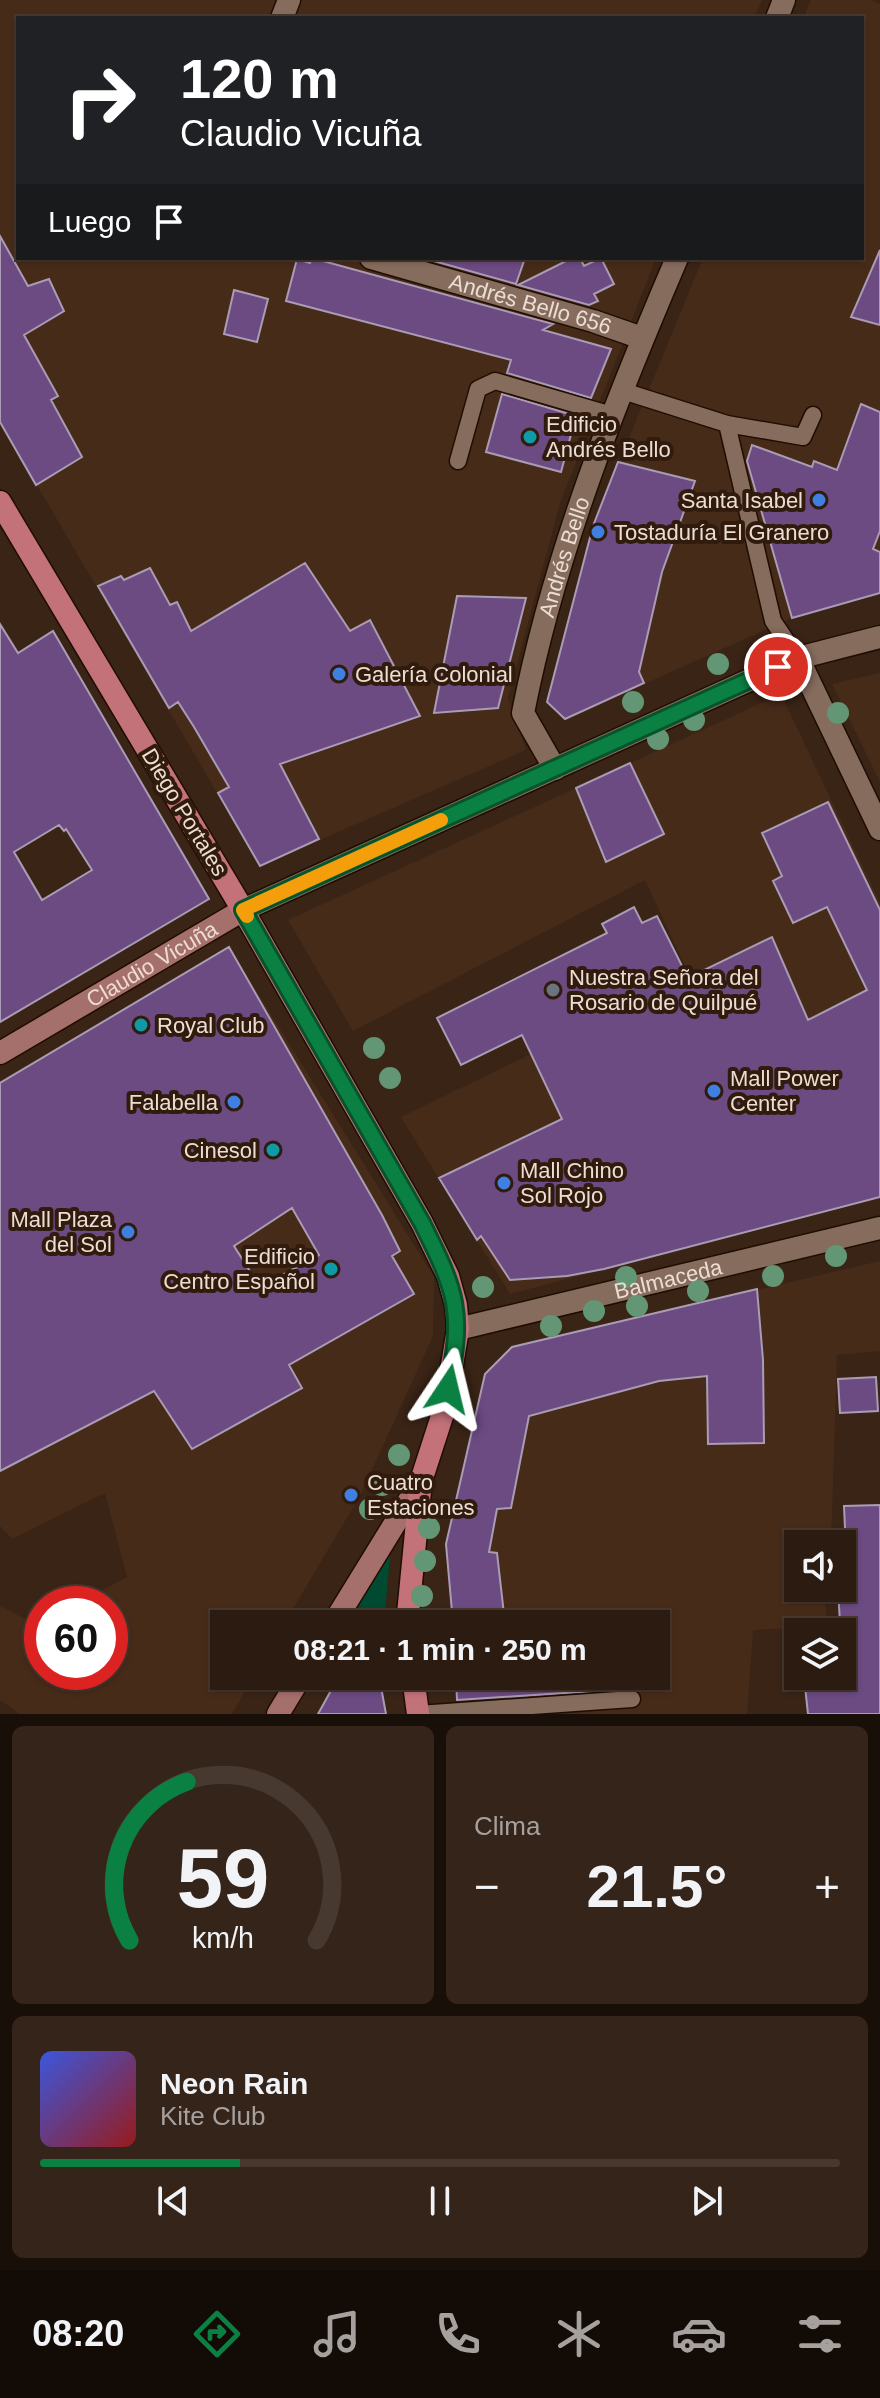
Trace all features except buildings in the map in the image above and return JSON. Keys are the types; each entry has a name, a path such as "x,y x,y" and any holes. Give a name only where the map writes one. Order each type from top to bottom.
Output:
{"main road":[{"name":"Diego Portales","path":"0,502 243,910 422,1223 448,1276 456,1305 458,1329 445,1407 421,1481 408,1610"},
{"name":"Claudio Vicuña","path":"0,1053 243,910"},
{"path":"342,1610 421,1481"},
{"path":"278,1714 293,1690"},
{"path":"415,1690 418,1714"}],"street":[{"name":"Andrés Bello 656","path":"378,260 593,321 642,338"},
{"name":"Andrés Bello","path":"555,769 523,713 530,679 574,517 642,338 676,260"},
{"name":"Claudio Vicuña","path":"243,910 798,658 880,637"},
{"path":"798,658 880,829"},
{"name":"Balmaceda","path":"458,1329 880,1228"}],"lane":[{"path":"458,461 478,389 495,381 612,415"},
{"path":"623,391 727,424 803,437 813,415"},
{"path":"727,424 773,621 798,658"},
{"path":"418,1714 632,1699"}],"shaded area":[{"path":"0,0 762,0 755,16 16,16 16,260 655,260 560,503 508,698 526,750 260,866 0,422"},
{"path":"811,0 871,0 880,4 880,593 792,618 565,719 547,702 594,523 702,260 864,260 864,16 804,16"},
{"path":"880,673 880,782 832,684"},
{"path":"781,694 880,903 880,1197 510,1294 401,1117 690,977 645,880 353,1031 288,920"},
{"path":"229,947 434,1277 433,1336 361,1494 292,1610 210,1610 210,1690 246,1690 232,1714 20,1714 0,1700 0,1606 24,1618 24,1690 128,1690 128,1586 110,1586 127,1577 105,1493 12,1539 0,1526 0,1081"},
{"path":"880,1261 880,1351 837,1355 831,1530 784,1530 784,1602 825,1602 827,1618 784,1618 784,1628 753,1630 747,1714 459,1714 457,1690 670,1690 670,1610 452,1610 446,1544 485,1374 509,1350"}],"green space":[{"path":"386,1554 390,1556 385,1610 357,1610"}],"slow traffic":[{"path":"247,916 243,910 441,820"}],"place":[{"name":"Edificio Andrés Bello","path":"530,437"},
{"name":"Santa Isabel","path":"819,500"},
{"name":"Tostaduría El Granero","path":"598,532"},
{"name":"Galería Colonial","path":"339,674"},
{"name":"Nuestra Señora del Rosario de Quilpué","path":"553,990"},
{"name":"Royal Club","path":"141,1025"},
{"name":"Mall Power Center","path":"714,1091"},
{"name":"Falabella","path":"234,1102"},
{"name":"Cinesol","path":"273,1150"},
{"name":"Mall Chino Sol Rojo","path":"504,1183"},
{"name":"Mall Plaza del Sol","path":"128,1232"},
{"name":"Edificio Centro Español","path":"331,1269"},
{"name":"Cuatro Estaciones","path":"351,1495"}],"route":[{"path":"448,1389 458,1329 456,1305 448,1276 422,1223 243,910 778,667"}]}
